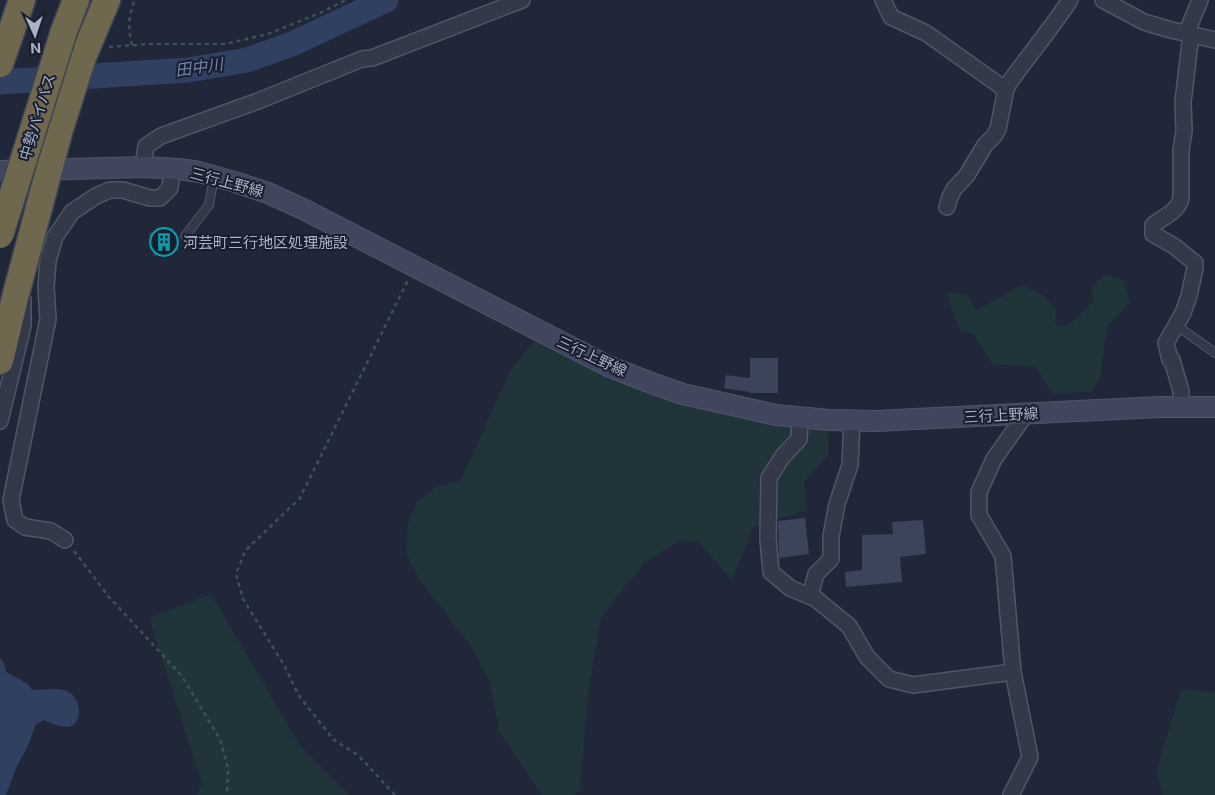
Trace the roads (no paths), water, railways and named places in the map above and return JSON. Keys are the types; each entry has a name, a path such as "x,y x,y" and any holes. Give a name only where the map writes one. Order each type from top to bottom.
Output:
{"highway":[{"path":"0,64 22,0"},
{"name":"中勢バイパス","path":"0,235 64,31 76,0"},
{"path":"0,361 60,129 84,57 107,0"}],"main road":[{"name":"三行上野線","path":"0,171 143,167 172,169 199,172 268,193 303,209 608,366 683,394 750,410 800,418 852,421 1160,407 1215,407"}],"street":[{"path":"143,167 146,146 161,136 522,0"},
{"path":"884,0 892,17 926,33 1006,88"},
{"path":"947,207 954,189 967,175 985,145 998,129 1006,88 1070,0"},
{"path":"1102,0 1144,22 1215,40"},
{"path":"1182,408 1181,391 1172,360 1170,360 1167,352 1166,343 1189,296 1195,263 1174,246 1153,234 1152,228 1153,224 1175,210 1180,203 1181,150 1184,131 1183,102 1188,34 1200,0"},
{"path":"65,540 51,531 25,527 15,520 11,500 48,320 46,287 50,253 55,237 72,212 96,196 110,190 123,190 150,198 160,198 170,188 172,169"},
{"path":"0,421 23,326 24,308 20,280"},
{"path":"1011,795 1030,757 1013,672 1003,556 979,515 979,492 994,459 1026,414"},
{"path":"800,418 799,439 783,456 769,478 768,539 771,572 790,588 816,599 849,626 867,657 888,678 913,685 1013,672"},
{"path":"810,596 816,574 831,559 831,536 837,504 850,465 852,421"}],"lane":[{"path":"185,236 208,205 214,177"},
{"path":"1176,325 1215,354"}],"water":[{"path":"0,658 4,663 6,672 28,684 32,690 59,689 67,691 76,699 79,711 76,722 67,727 44,720 36,724 6,795 0,795"}],"waterway":[{"name":"田中川","path":"0,82 188,70 247,60 292,44 386,0"}],"place":[{"name":"河芸町三行地区処理施設","path":"164,242"}]}
